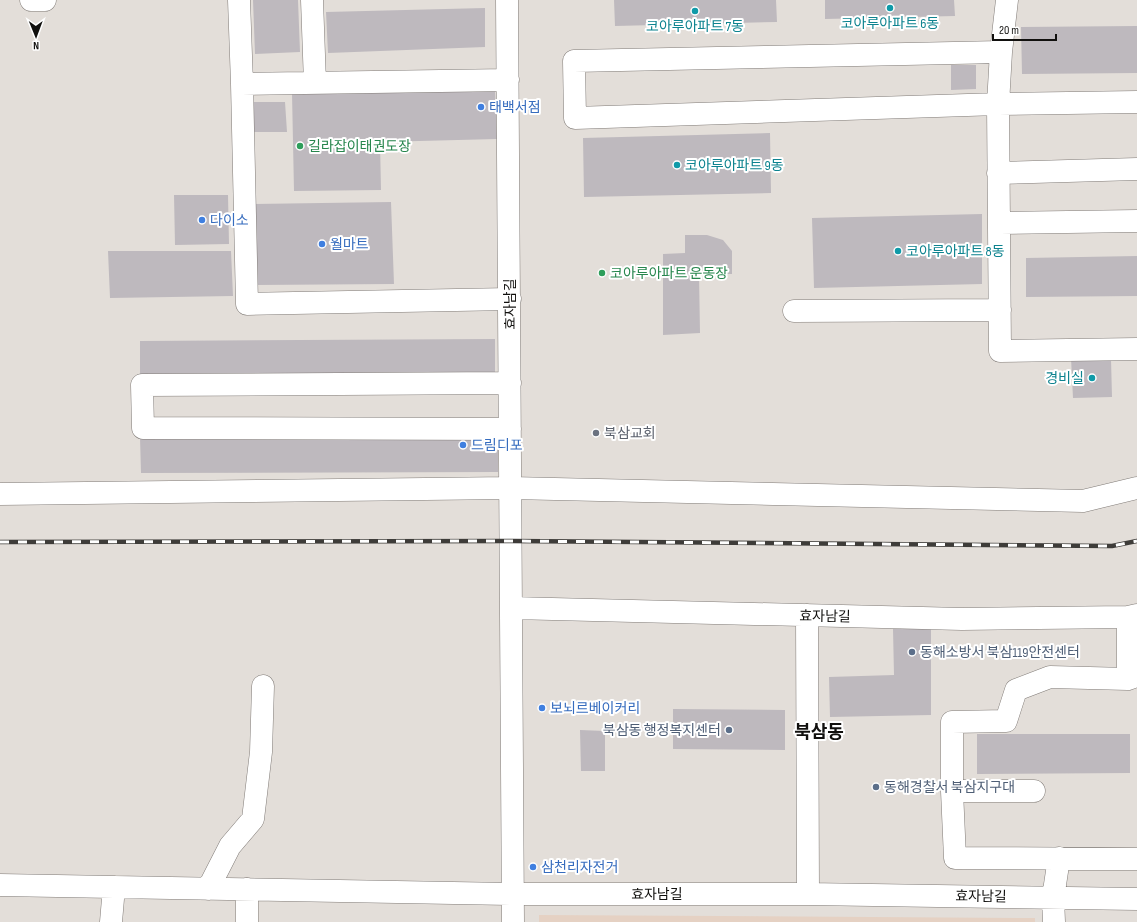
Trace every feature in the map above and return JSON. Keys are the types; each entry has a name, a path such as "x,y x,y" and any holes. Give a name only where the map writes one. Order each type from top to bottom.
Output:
{"street":[{"path":"31,0 45,0"},
{"path":"239,0 247,304 510,299"},
{"path":"312,0 315,83"},
{"name":"효자남길","path":"507,0 513,922"},
{"path":"1006,0 998,104 1000,350 1137,349"},
{"path":"1001,52 574,61 575,118 998,104 1137,102"},
{"path":"242,84 508,80"},
{"path":"998,172 1137,169"},
{"path":"1000,223 1137,221"},
{"path":"794,311 1000,310"},
{"path":"510,383 142,385 143,428 510,429"},
{"path":"0,494 511,488 1083,501 1137,488"},
{"name":"효자남길","path":"512,608 962,619 1132,616"},
{"path":"807,615 808,894"},
{"path":"1132,616 1132,678 1050,676 1016,690 1006,721 952,722 952,791 955,858 1137,859"},
{"path":"208,889 230,846 253,819 261,752 262,686"},
{"path":"952,791 1034,791"},
{"path":"1054,922 1053,898 1059,858"},
{"path":"0,885 513,894"},
{"path":"111,922 114,887"},
{"path":"246,889 247,922"},
{"name":"효자남길","path":"513,894 808,894 1137,899"}],"shaded area":[{"path":"539,915 1035,918 1035,922 539,922"}],"building":[{"path":"253,0 298,0 300,52 255,54"},
{"name":"코아루아파트 7동","path":"614,0 776,0 777,22 615,26"},
{"name":"코아루아파트 6동","path":"825,0 954,0 955,16 825,19"},
{"path":"485,8 485,47 328,53 326,12"},
{"path":"1137,26 1137,73 1022,74 1021,27"},
{"path":"951,65 976,65 976,89 951,90"},
{"path":"495,90 497,139 380,142 381,190 294,191 292,93"},
{"path":"250,102 285,102 287,132 251,132"},
{"name":"코아루아파트 9동","path":"770,133 771,193 584,197 583,138"},
{"name":"다이소","path":"174,195 228,195 229,244 175,245"},
{"name":"월마트","path":"391,202 394,284 252,285 250,204"},
{"name":"코아루아파트 8동","path":"982,214 982,284 814,288 812,218"},
{"path":"685,235 707,235 723,240 732,251 732,274 699,274 700,333 663,335 663,254 685,253"},
{"path":"108,251 231,251 233,296 110,298"},
{"path":"1137,256 1137,296 1026,297 1026,258"},
{"path":"495,339 495,374 140,377 140,341"},
{"name":"경비실","path":"1071,358 1111,359 1112,397 1073,398"},
{"path":"140,437 498,437 498,472 141,473"},
{"name":"동해소방서 북삼119안전센터","path":"893,629 931,629 931,715 830,717 829,677 894,675"},
{"name":"북삼동 행정복지센터","path":"673,709 785,710 785,750 673,749"},
{"path":"580,730 605,731 605,771 581,771"},
{"path":"977,734 1130,734 1130,773 977,774"}],"railway":[{"path":"0,542 512,541 1112,546 1137,541"}],"place":[{"name":"코아루아파트 6동","path":"890,8"},
{"name":"코아루아파트 7동","path":"695,11"},
{"name":"태백서점","path":"481,107"},
{"name":"길라잡이태권도장","path":"300,146"},
{"name":"코아루아파트 9동","path":"677,165"},
{"name":"다이소","path":"202,220"},
{"name":"월마트","path":"322,244"},
{"name":"코아루아파트 8동","path":"898,251"},
{"name":"코아루아파트 운동장","path":"602,273"},
{"name":"경비실","path":"1092,378"},
{"name":"북삼교회","path":"596,433"},
{"name":"드림디포","path":"463,445"},
{"name":"동해소방서 북삼119안전센터","path":"912,652"},
{"name":"보뇌르베이커리","path":"542,708"},
{"name":"북삼동 행정복지센터","path":"729,730"},
{"name":"동해경찰서 북삼지구대","path":"876,787"},
{"name":"삼천리자전거","path":"533,867"}],"district":[{"name":"북삼동","path":"819,732"}]}
